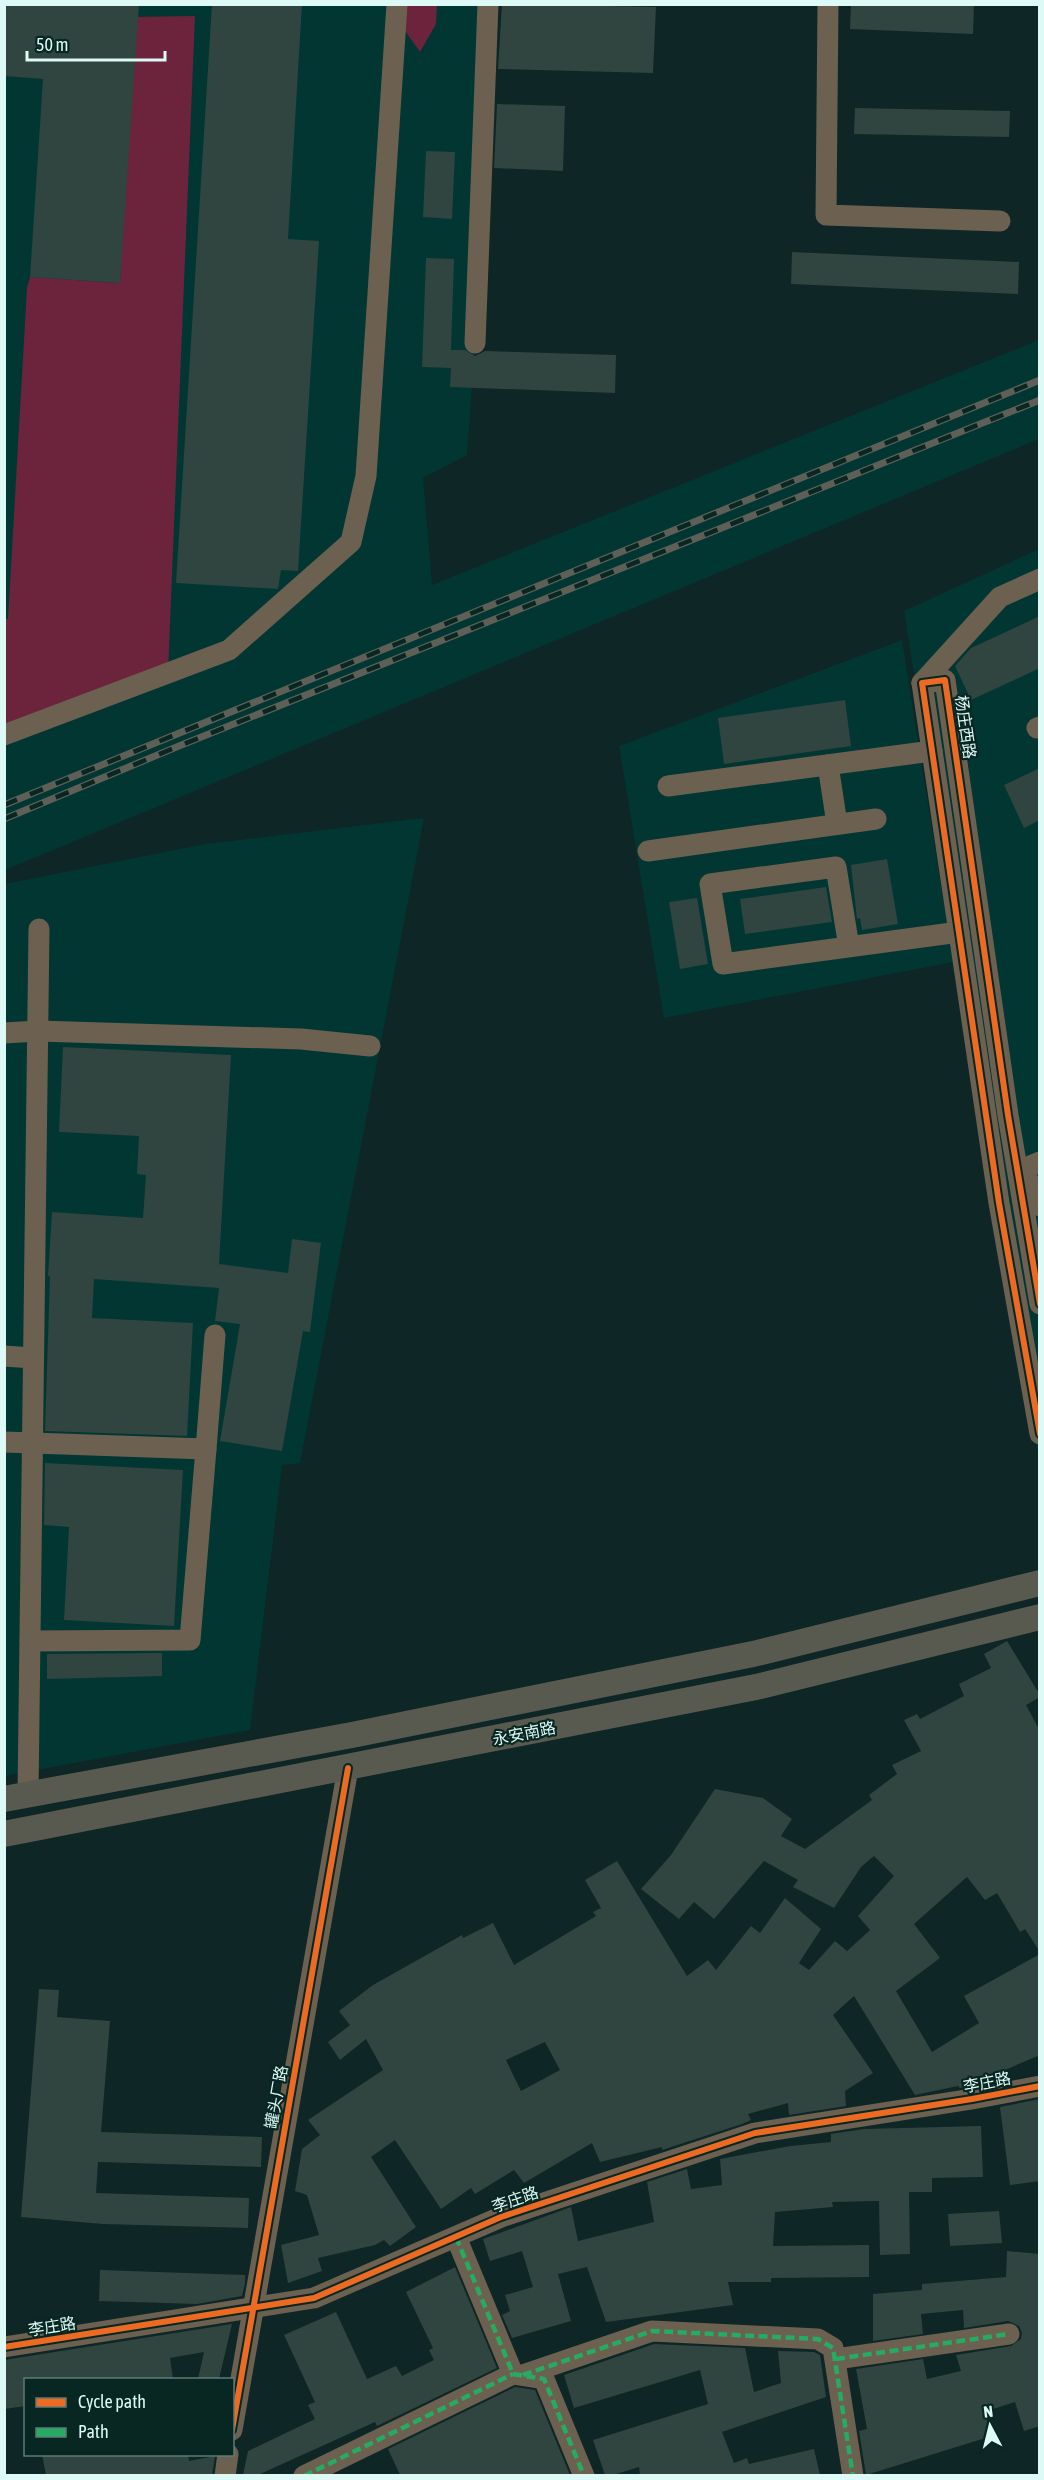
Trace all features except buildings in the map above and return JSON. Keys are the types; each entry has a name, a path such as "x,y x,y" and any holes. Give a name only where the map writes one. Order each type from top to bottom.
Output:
{"main road":[{"name":"永安南路","path":"16,1797 352,1735 753,1654 1040,1583"},
{"name":"永安南路","path":"4,1834 756,1687 1040,1617"}],"street":[{"path":"4,735 229,650 351,542 366,476 397,4"},
{"path":"475,343 488,4"},
{"path":"828,4 826,216 1000,221"},
{"path":"1040,579 1000,597 922,683 999,1203 1040,1434"},
{"name":"杨庄西路","path":"922,683 945,680 1026,1161 1040,1304"},
{"path":"668,786 932,751"},
{"path":"828,765 837,824"},
{"path":"648,851 876,819"},
{"path":"849,947 836,867 710,884 723,964 849,947 959,932"},
{"path":"16,1797 30,1641 39,929"},
{"path":"4,1033 38,1031 301,1039 370,1046"},
{"path":"1026,1161 1040,1206"},
{"path":"30,1641 190,1640 215,1335"},
{"path":"4,1356 33,1358"},
{"path":"4,1442 206,1449"},
{"name":"罐头厂路","path":"234,2418 348,1768"},
{"name":"李庄路","path":"4,2347 314,2298 501,2217 755,2133 1040,2086"},
{"path":"456,2237 518,2375"},
{"path":"304,2475 518,2375 652,2331 818,2339 834,2348 854,2475"},
{"path":"836,2359 1009,2334"},
{"path":"518,2375 544,2379 584,2475"},
{"path":"225,2475 228,2456"}],"shaded area":[{"path":"5,5 488,5 475,343 467,455 423,478 432,585 1039,340 1039,439 5,870"},
{"path":"406,5 437,5 436,24 420,52 403,28"},
{"path":"195,16 168,672 5,735 5,619 8,619 27,288 30,277 120,283 130,17"},
{"path":"1039,549 1039,1462 904,611"},
{"path":"902,640 953,962 664,1018 619,746"},
{"path":"424,818 300,1463 282,1465 250,1730 5,1776 5,884 205,844"}],"railway":[{"path":"4,805 1040,380"},
{"path":"4,819 179,746 1040,400"}],"marked path":[{"path":"456,2237 513,2374 544,2379 584,2476"},
{"path":"523,2375 652,2331 818,2339 833,2348 853,2476"},
{"path":"836,2359 1009,2334"},
{"path":"304,2476 513,2374"}],"cycle path":[{"path":"1040,1304 1008,1115 945,680 922,683 999,1203 1040,1434"},
{"path":"234,2419 348,1768"},
{"path":"4,2347 314,2298 501,2217 755,2133 1040,2086"}]}
